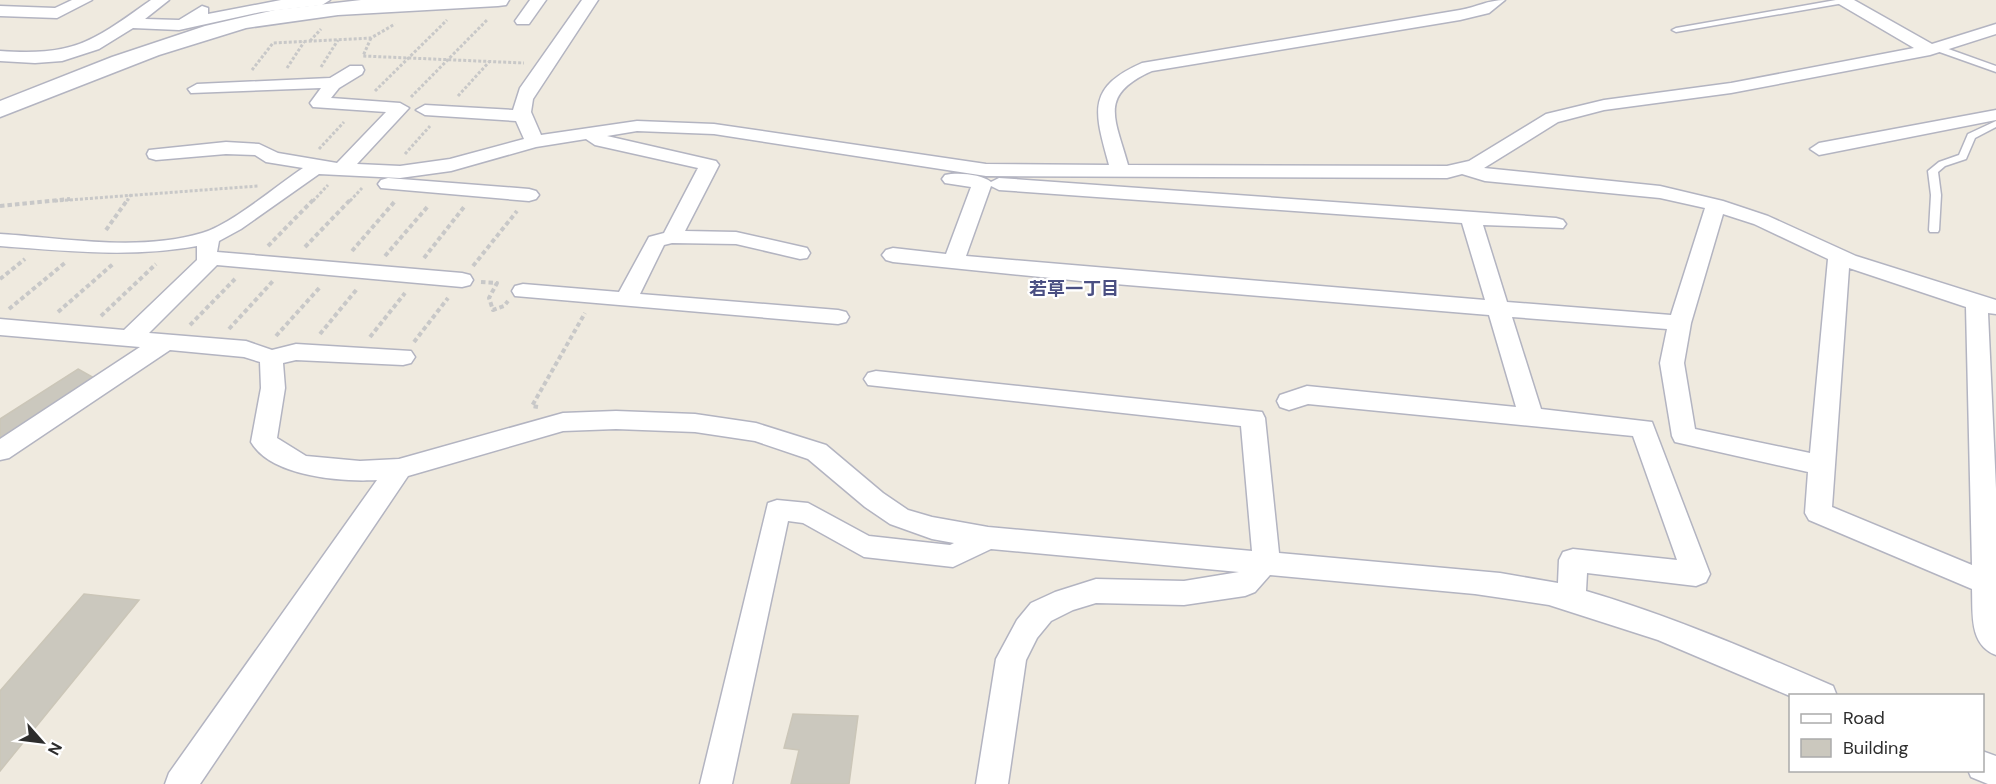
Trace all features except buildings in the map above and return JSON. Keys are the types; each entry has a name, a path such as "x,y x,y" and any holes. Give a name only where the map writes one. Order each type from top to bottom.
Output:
{"street":[{"path":"0,11 57,13 84,0"},
{"path":"0,56 58,57 112,37 160,0"},
{"path":"191,22 216,0"},
{"path":"129,24 191,22 261,7 322,0"},
{"path":"0,110 179,40 245,22 320,11 422,4 454,7 498,0"},
{"path":"523,21 538,0"},
{"path":"534,142 520,116 522,102 529,88 590,0"},
{"path":"1120,170 1106,116 1106,97 1115,82 1129,73 1148,67 1460,15 1484,10 1497,0"},
{"path":"1845,1 1934,49"},
{"path":"337,175 451,165 534,142 637,126 714,129 986,170 1421,173 1465,169 1499,152 1552,118 1604,105 1731,88 1934,49 1996,29"},
{"path":"356,70 333,84 319,103 400,108"},
{"path":"197,88 333,84"},
{"path":"337,175 400,108"},
{"path":"425,110 520,116"},
{"path":"1819,149 1996,115"},
{"path":"588,133 602,141 709,165 672,237"},
{"path":"156,154 226,148 259,150 273,158 309,170 366,183 529,195"},
{"path":"896,158 892,172 982,183 1556,224"},
{"path":"1465,169 1485,175 1660,192 1716,205 1761,220 1839,255 1987,305 1992,585 1989,626 1990,636 1996,642"},
{"path":"128,340 210,248 234,225 309,170"},
{"path":"954,261 982,183"},
{"path":"1716,205 1680,323 1672,363 1684,436 1821,465"},
{"path":"1471,219 1532,418"},
{"path":"626,299 656,241 672,237 736,237 800,253"},
{"path":"0,240 88,246 210,248 252,262 462,280"},
{"path":"893,255 1091,275 1680,323"},
{"path":"1839,255 1818,513 1992,585"},
{"path":"524,291 838,317"},
{"path":"0,327 246,350 266,356 304,352 403,357"},
{"path":"0,451 167,344"},
{"path":"266,356 273,388 264,442 301,465 360,471 399,469 520,433 570,421 695,423 756,432 817,452 874,500 899,517 932,528 988,538 1378,574 1488,581 1572,598 1710,646 1818,694"},
{"path":"876,379 1253,418 1266,540 1265,562 1245,584 1184,593 1096,591 1065,600 1041,612 1027,629 1011,659 992,784"},
{"path":"1289,401 1307,395 1643,428 1696,574 1573,560 1572,598"},
{"path":"181,784 399,469"},
{"path":"716,784 777,510 808,513 864,546 953,556 988,538"}],"lane":[{"path":"1676,30 1845,1"},
{"path":"1934,49 1996,69"},
{"path":"1934,230 1936,195 1933,171 1942,164 1963,157 1971,136 1996,124"}],"path":[{"path":"239,87 273,43 371,38 417,11 422,4"},
{"path":"309,170 315,153 409,58 454,7"},
{"path":"400,108 450,60 487,20"},
{"path":"371,38 363,56 546,64"},
{"path":"310,83 338,40"},
{"path":"275,85 304,41"},
{"path":"389,172 490,61"},
{"path":"167,344 337,175"},
{"path":"212,347 366,183"},
{"path":"0,206 132,193 265,186"},
{"path":"266,356 336,269 408,186"},
{"path":"304,352 443,188"},
{"path":"357,354 478,190"},
{"path":"0,317 112,224 112,219 132,193"},
{"path":"403,357 529,195"},
{"path":"36,331 132,247"},
{"path":"80,336 157,263"},
{"path":"462,280 497,284 489,298 493,310 504,306 516,292 524,291"},
{"path":"570,421 568,412 532,406 594,297"}],"district":[{"name":"若草一丁目","path":"1074,289"}]}
